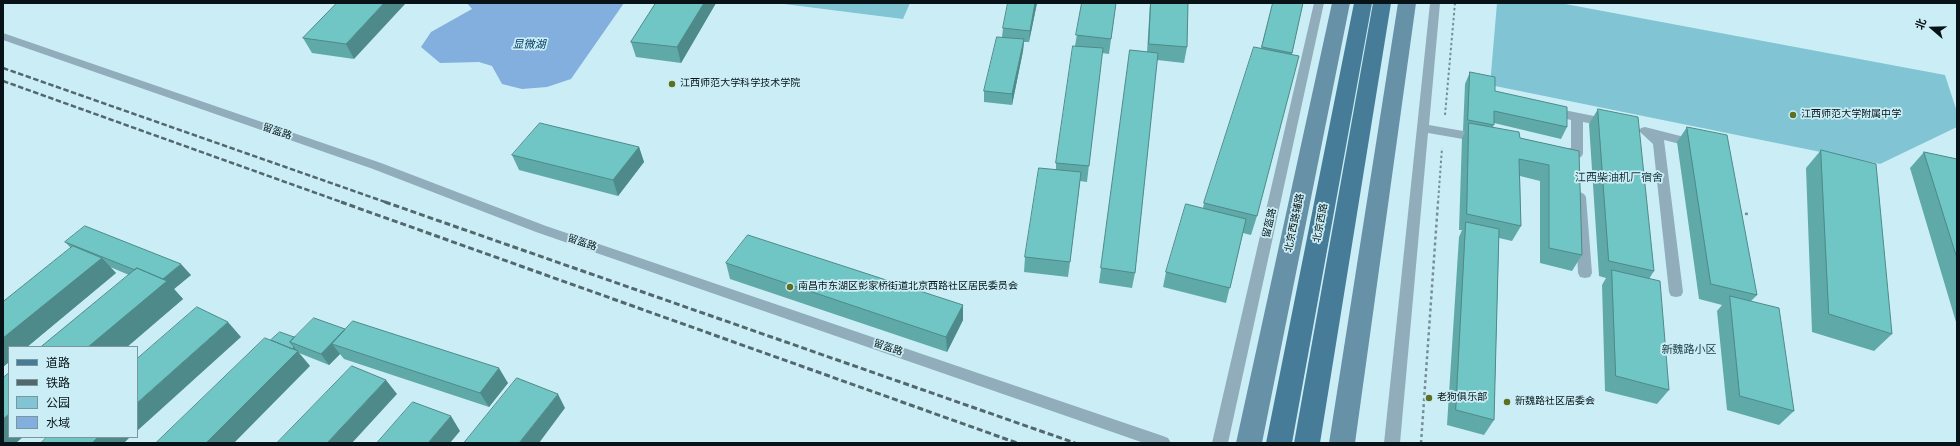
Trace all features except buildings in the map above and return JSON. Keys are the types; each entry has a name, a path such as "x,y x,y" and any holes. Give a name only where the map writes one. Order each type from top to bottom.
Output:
{"main road":[{"name":"北京西路辅路","path":"1249,443 1341,3"},
{"name":"北京西路","path":"1279,443 1363,3"},
{"path":"1308,443 1382,3"},
{"path":"1342,443 1407,3"}],"lane":[{"name":"留盔路","path":"1220,443 1319,3"},
{"path":"1392,443 1435,3"},
{"name":"留盔路","path":"3,36 377,166 541,229 1163,443"},
{"path":"1540,109 1645,131 1707,147"},
{"path":"1577,117 1578,170"},
{"path":"1422,128 1493,140"},
{"path":"1645,131 1659,142 1676,292"},
{"path":"1556,149 1577,154"},
{"path":"1579,186 1585,273"}],"path":[{"path":"1421,443 1455,3"},
{"path":"1733,211 1748,214"}],"green space":[{"path":"776,3 910,3 903,19"},
{"name":"江西师范大学附属中学","path":"1497,3 1560,3 1945,75 1957,112 1957,127 1880,164 1490,85"}],"water":[{"name":"显微湖","path":"467,3 624,3 571,79 547,87 522,89 502,84 492,66 479,62 440,63 421,47 431,32 472,9"}],"railway":[{"path":"3,68 388,203"},
{"path":"3,81 344,203"},
{"path":"341,202 1017,443"},
{"path":"385,202 1075,443"}],"place":[{"name":"江西师范大学科学技术学院","path":"672,84"},
{"name":"江西师范大学附属中学","path":"1793,115"},
{"name":"南昌市东湖区彭家桥街道北京西路社区居民委员会","path":"790,287"},
{"name":"老狗俱乐部","path":"1429,398"},
{"name":"新魏路社区居委会","path":"1507,402"}],"district":[{"name":"江西柴油机厂宿舍","path":"1619,178"},
{"name":"新魏路小区","path":"1689,350"}]}
